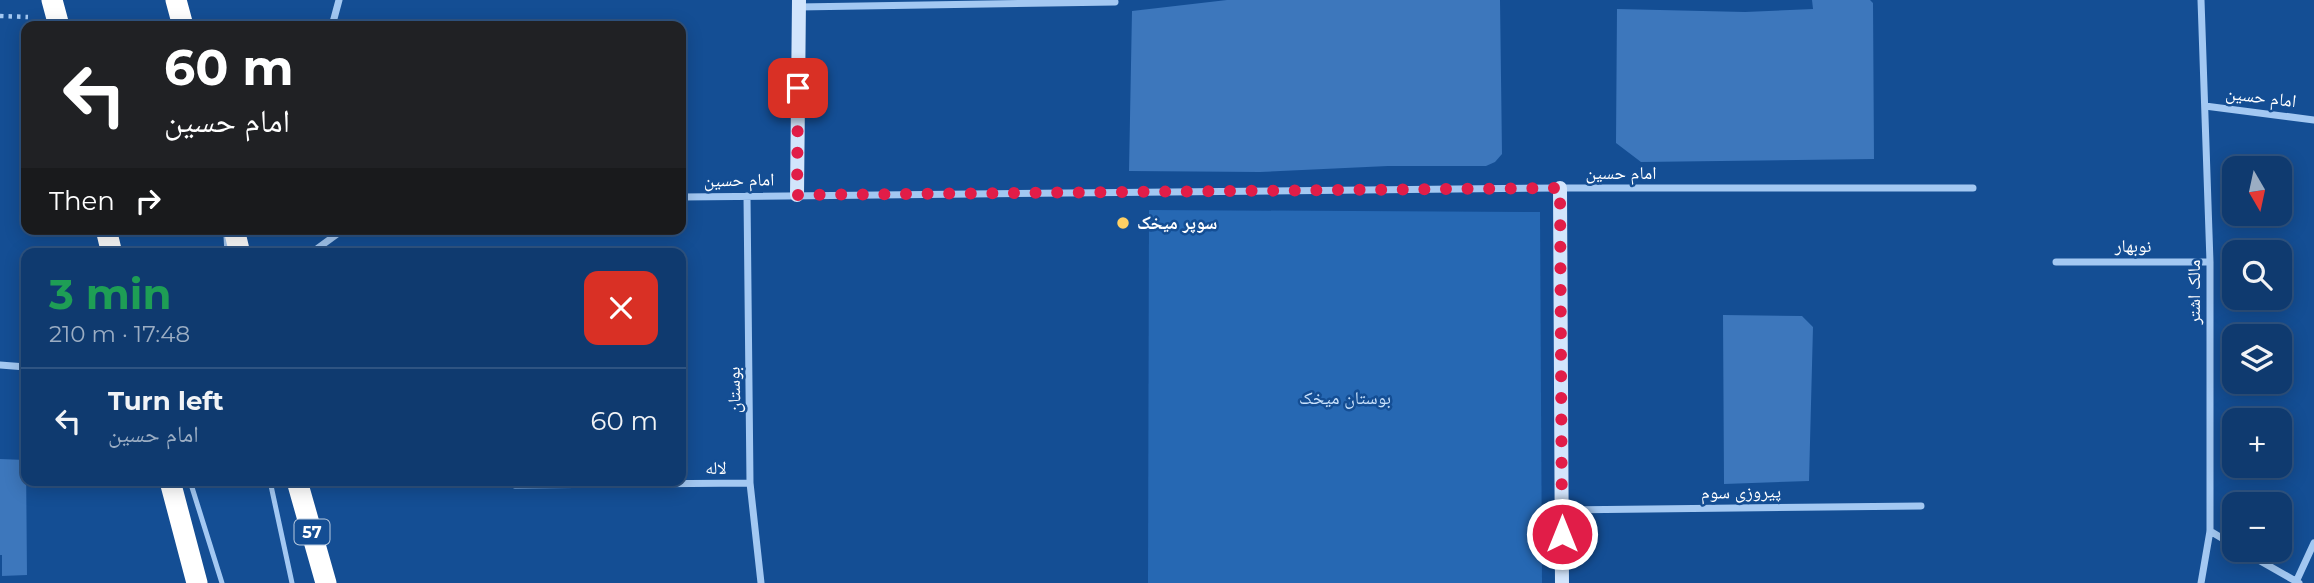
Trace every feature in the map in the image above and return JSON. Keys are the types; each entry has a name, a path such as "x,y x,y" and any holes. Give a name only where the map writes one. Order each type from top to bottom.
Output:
{"highway":[{"path":"52,0 58,21"},
{"path":"176,0 182,21"},
{"path":"171,486 197,583"},
{"name":"57","path":"298,486 326,583"}],"street":[{"path":"333,21 339,0"},
{"name":"مالک اشتر","path":"2201,0 2210,262 2210,531 2201,583"},
{"path":"797,195 799,3 1115,2"},
{"name":"امام حسین","path":"2205,106 2314,120"},
{"path":"1560,188 1562,583"},
{"name":"امام حسین","path":"686,197 1560,188 1973,188"},
{"name":"بوستان","path":"747,196 750,484 761,583"},
{"path":"318,248 336,235"},
{"name":"نوبهار","path":"2056,262 2210,262"},
{"path":"0,365 21,367"},
{"name":"لاله","path":"686,484 750,484"},
{"name":"پیروزی سوم","path":"1562,510 1921,506"},
{"path":"2210,531 2222,538"},
{"path":"2262,562 2297,582 2314,543"}],"lane":[{"path":"192,486 222,583"},
{"path":"271,486 292,583"}],"green space":[{"name":"بوستان میخک","path":"1149,210 1540,212 1542,583 1148,583"}],"building":[{"path":"1227,0 1500,0 1502,154 1495,162 1486,166 1388,166 1260,172 1129,171 1132,11"},
{"path":"1812,0 1870,0 1873,3 1874,159 1641,162 1616,143 1617,9 1745,12 1813,9"},
{"path":"1723,315 1802,316 1813,327 1809,481 1724,484"},
{"path":"0,459 21,460 21,486 26,486 27,575 2,576"}],"place":[{"name":"سوپر میخک","path":"1123,223"}],"route":[{"path":"798,88 797,195 1560,188 1562,534"}]}
